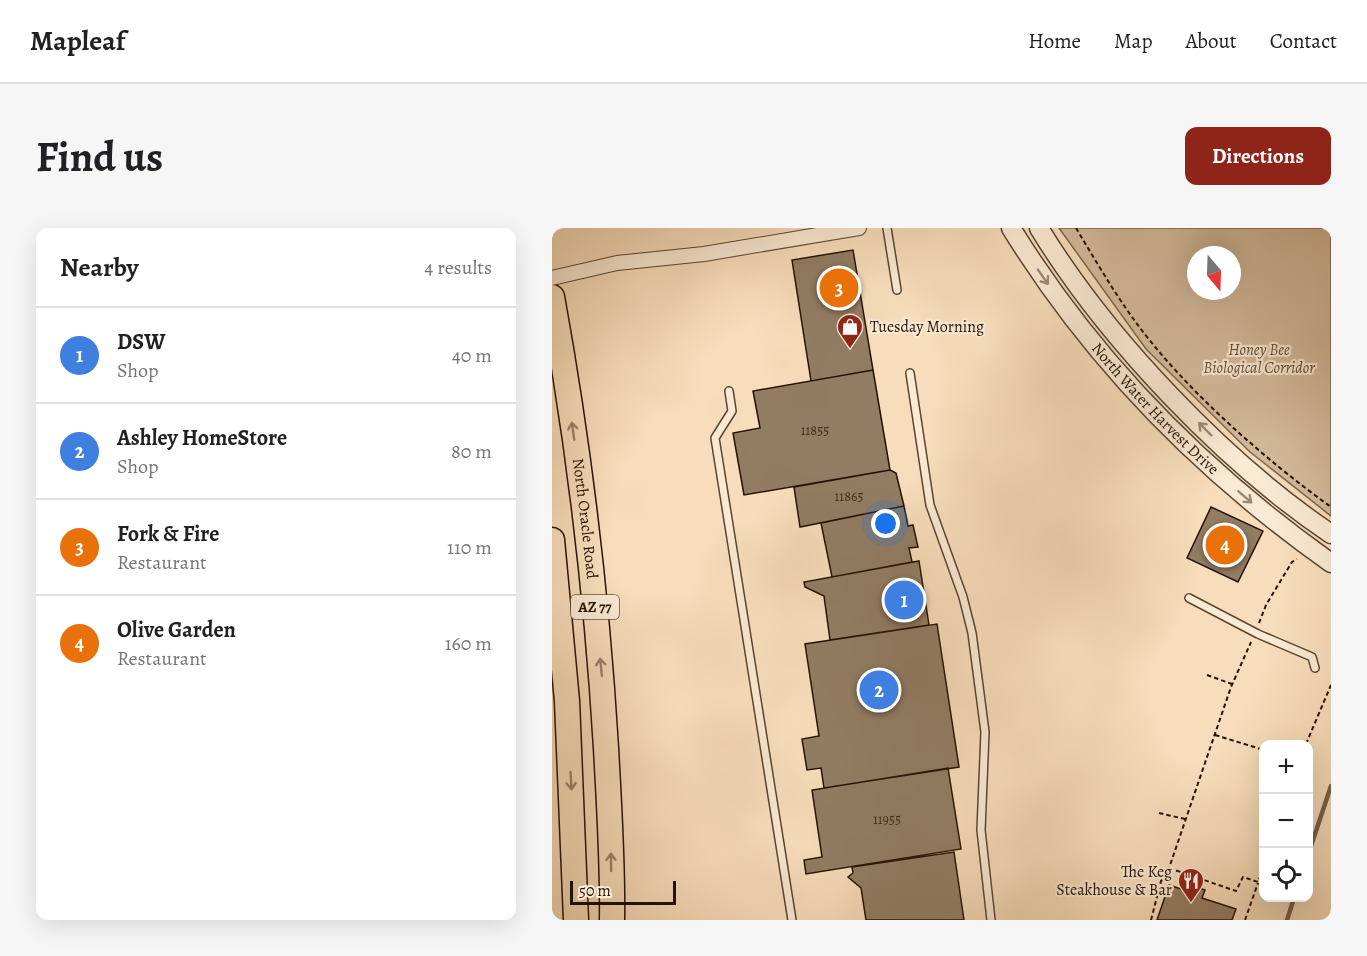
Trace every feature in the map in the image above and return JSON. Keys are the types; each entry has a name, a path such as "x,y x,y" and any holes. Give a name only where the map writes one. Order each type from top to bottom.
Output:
{"highway":[{"name":"North Oracle Road","path":"552,297 581,483 596,622 609,792 612,920"},
{"name":"AZ 77","path":"552,540 567,701 576,920"}],"street":[{"path":"552,278 617,263 704,254 786,234 859,228"},
{"name":"North Water Harvest Drive","path":"1011,228 1094,345 1152,411 1255,506 1331,563"},
{"name":"North Water Harvest Drive","path":"1039,228 1110,325 1180,405 1235,456 1331,534"}],"lane":[{"path":"886,228 897,290"},
{"path":"910,373 930,505 963,597 972,633 985,732 981,830 991,920"},
{"path":"729,391 732,411 715,438 792,920"},
{"path":"1189,597 1255,632 1312,657 1315,668"}],"path":[{"path":"1076,228 1133,319 1165,356 1250,442 1331,507"},
{"path":"1151,920 1161,880 1169,868 1232,684 1266,605 1292,562 1301,558"},
{"path":"1207,675 1232,684"},
{"path":"1308,740 1331,685"},
{"path":"1214,735 1259,749"},
{"path":"1159,813 1185,819"},
{"path":"1169,868 1236,891 1243,877 1258,882"},
{"path":"1245,920 1259,879"}],"green space":[{"name":"Honey Bee Biological Corridor","path":"1059,228 1331,228 1331,516 1250,452 1146,349"}],"building":[{"path":"853,250 873,370 811,381 792,260"},
{"path":"873,370 890,470 744,495 733,433 760,428 753,391"},
{"path":"890,470 896,473 904,506 800,527 794,487"},
{"path":"904,506 908,526 913,525 918,547 909,548 912,562 832,577 821,523"},
{"path":"1211,507 1263,531 1238,582 1187,558"},
{"path":"919,561 929,625 830,640 824,596 805,587 804,582"},
{"path":"937,624 959,767 824,788 821,768 807,770 802,739 819,736 805,644"},
{"path":"948,768 961,849 806,874 804,860 822,857 812,790"},
{"path":"954,852 964,920 866,920 861,888 848,877 853,873 852,867"},
{"name":"The Keg Steakhouse & Bar","path":"1186,884 1205,890 1202,898 1236,909 1232,920 1157,920 1169,885 1184,890"}],"waterway":[{"path":"1310,848 1331,786"},
{"path":"1287,920 1293,902"}],"place":[{"name":"Fork & Fire","path":"839,288"},
{"name":"Tuesday Morning","path":"850,350"},
{"name":"Olive Garden","path":"1225,545"},
{"name":"DSW","path":"904,600"},
{"name":"Ashley HomeStore","path":"879,690"},
{"name":"The Keg Steakhouse & Bar","path":"1191,904"}]}
